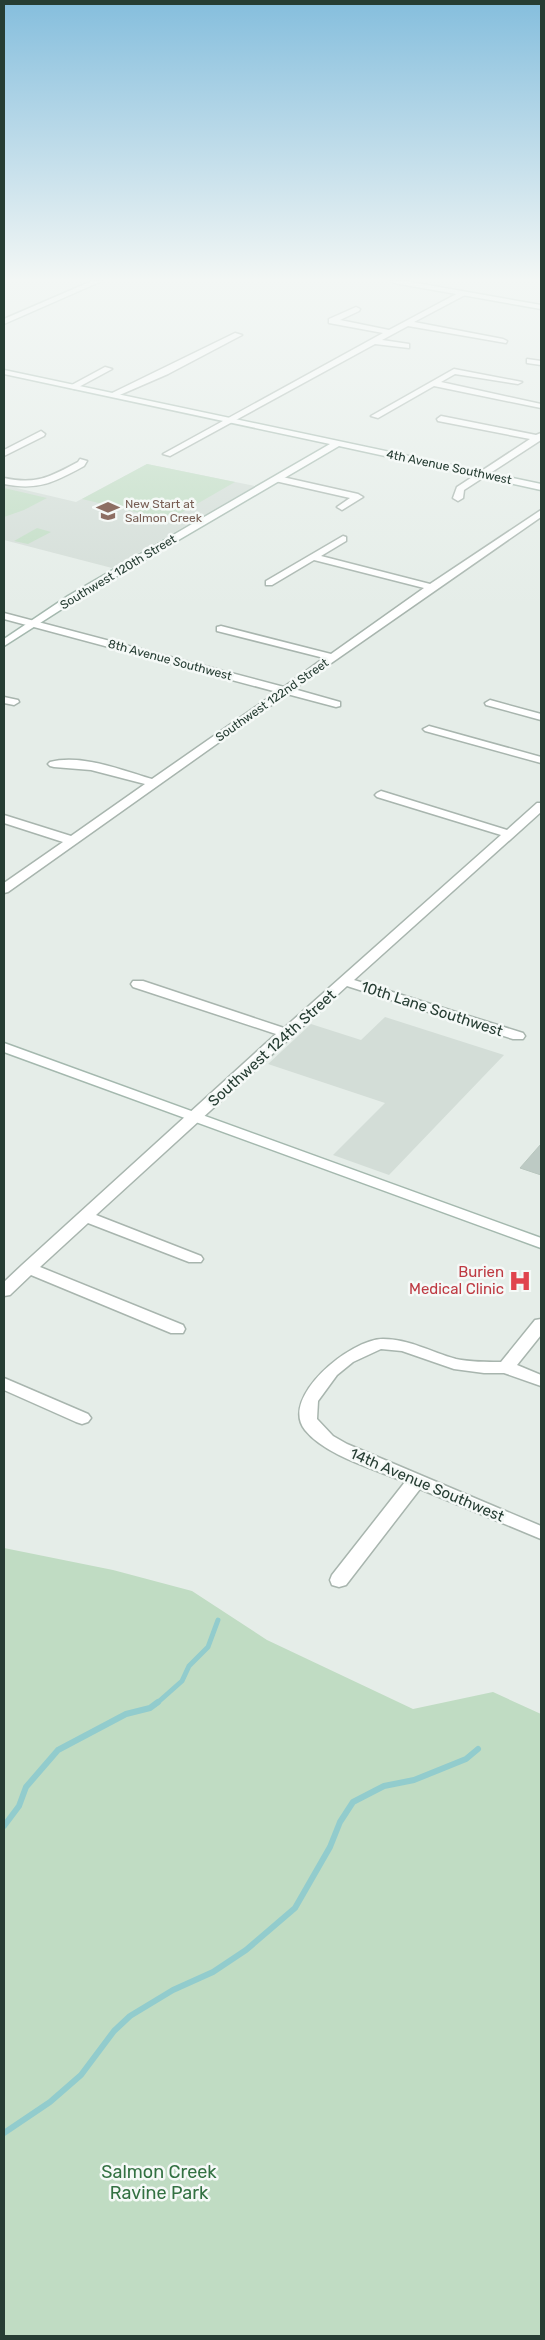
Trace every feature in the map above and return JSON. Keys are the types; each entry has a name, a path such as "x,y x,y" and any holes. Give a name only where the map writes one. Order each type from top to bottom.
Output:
{"street":[{"name":"4th Avenue Southwest","path":"88,390 541,486"},
{"path":"112,395 123,390"},
{"path":"167,454 282,390"},
{"path":"375,416 421,390"},
{"path":"467,390 541,406"},
{"path":"441,419 537,441"},
{"path":"4,454 41,434"},
{"path":"458,498 460,489 537,441"},
{"name":"Southwest 120th Street","path":"4,643 72,598 338,443"},
{"path":"4,482 21,486 40,485 81,464 83,461"},
{"path":"278,479 358,497 342,508"},
{"name":"Southwest 122nd Street","path":"4,889 332,657 541,513"},
{"path":"269,583 343,538"},
{"path":"312,556 432,587"},
{"name":"8th Avenue Southwest","path":"4,616 336,704"},
{"path":"220,629 332,657"},
{"path":"490,703 541,717"},
{"path":"429,729 541,760"},
{"path":"54,764 95,767 153,783"},
{"path":"381,795 509,834"},
{"name":"Southwest 124th Street","path":"4,1291 197,1117 286,1033 541,806"},
{"path":"4,819 71,840"},
{"name":"10th Lane Southwest","path":"345,981 518,1036"},
{"path":"138,984 286,1033"},
{"path":"4,1047 541,1243"},
{"path":"86,1217 195,1259"},
{"path":"28,1268 178,1329"},
{"path":"541,1324 506,1367 541,1381"},
{"name":"14th Avenue Southwest","path":"506,1367 484,1368 461,1365 404,1346 381,1344 347,1358 331,1371 310,1401 308,1419 316,1432 341,1448 416,1482 541,1533"},
{"path":"4,1384 82,1418"},
{"path":"339,1580 416,1482"}],"shaded area":[{"name":"New Start at Salmon Creek","path":"147,464 255,486 112,568 4,540 4,485 76,502"},
{"path":"385,1017 504,1055 389,1175 333,1155 385,1103 268,1064 311,1024 361,1040"}],"green space":[{"path":"147,464 235,482 169,520 82,499"},
{"path":"4,488 47,498 24,510 4,517"},
{"path":"37,528 51,532 28,544 14,541"},
{"name":"Salmon Creek Ravine Park","path":"4,1548 113,1570 192,1591 267,1640 413,1709 493,1692 541,1714 541,2336 4,2336"}],"building":[{"path":"541,1144 541,1175 520,1168"}],"waterway":[{"path":"156,1704 182,1681 189,1666 208,1647 218,1620"},
{"path":"4,1826 19,1806 26,1787 58,1750 126,1714 150,1708 158,1702"},
{"path":"4,2133 50,2102 81,2075 114,2031 130,2016 173,1990 213,1972 246,1950 295,1908 330,1847 340,1822 353,1802 384,1786 414,1780 466,1759 478,1749"}],"place":[{"name":"New Start at Salmon Creek","path":"108,511"},
{"name":"Burien Medical Clinic","path":"520,1281"}]}
